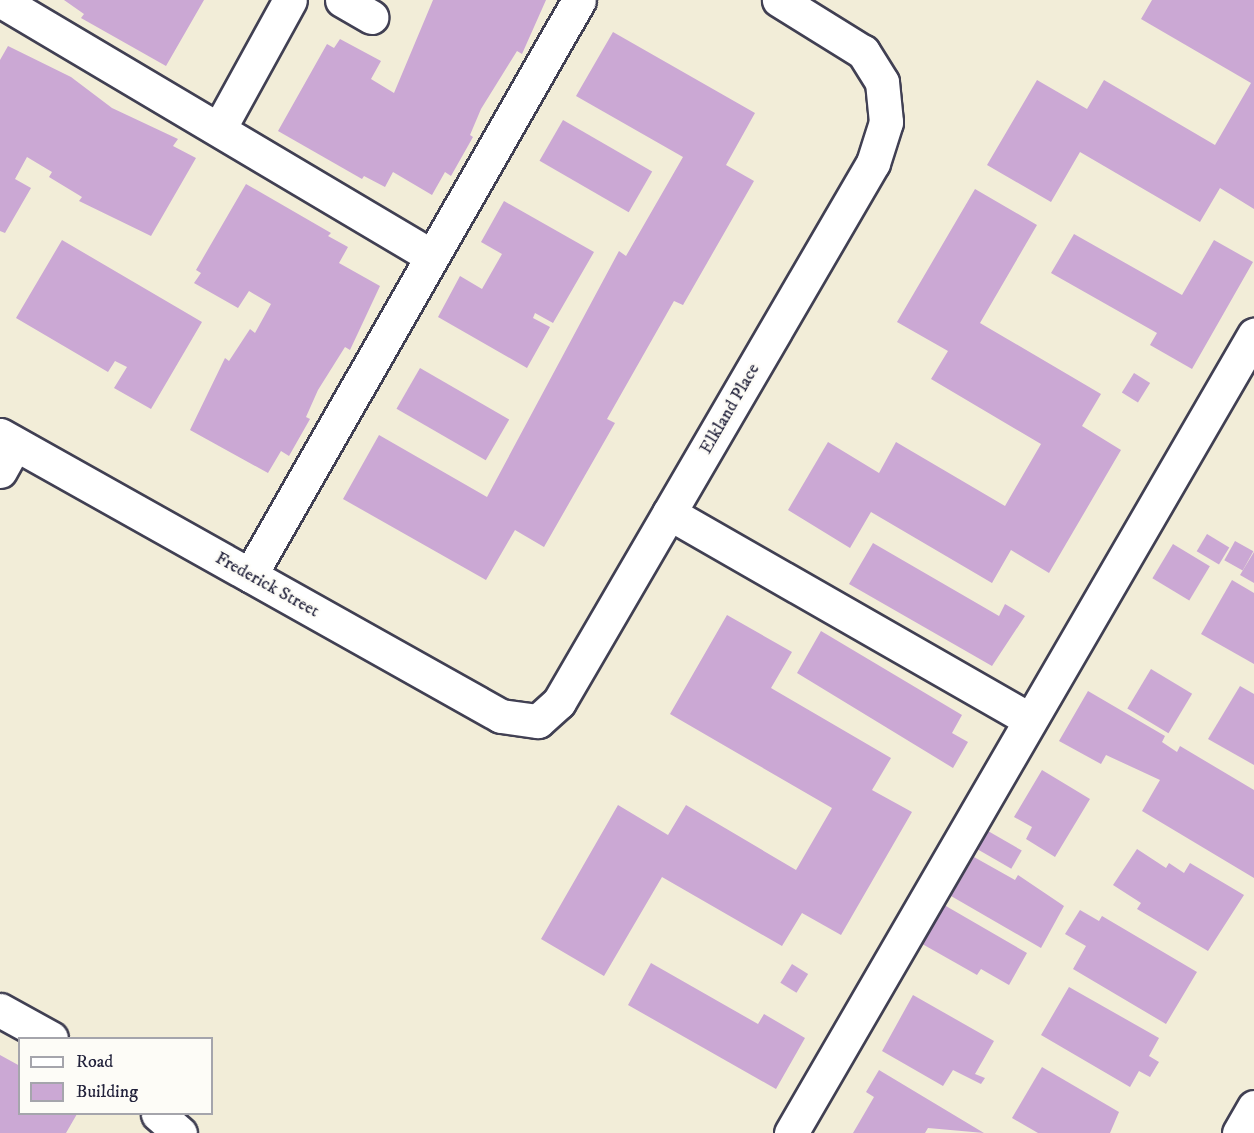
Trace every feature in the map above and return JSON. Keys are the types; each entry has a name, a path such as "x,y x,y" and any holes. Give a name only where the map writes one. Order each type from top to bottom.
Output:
{"street":[{"path":"0,0 430,255"},
{"path":"219,129 290,0"},
{"path":"342,0 372,17"},
{"path":"250,575 430,255 579,0"},
{"name":"Elkland Place","path":"538,721 559,702 873,163 886,122 882,82 863,52 779,0"},
{"path":"790,1133 1254,335"},
{"name":"Frederick Street","path":"5,450 250,575 501,716 538,721"},
{"path":"669,513 1030,720"},
{"path":"0,1010 49,1037"},
{"path":"1239,1133 1254,1107"},
{"path":"160,1115 180,1133"}],"building":[{"path":"64,0 204,0 166,66 81,18 84,14"},
{"path":"433,0 546,0 522,54 517,51 481,109 470,135 473,137 451,176 445,172 432,195 393,172 385,187 364,176 362,179 278,131 327,44 334,48 340,39 381,61 371,79 394,93"},
{"path":"1152,0 1254,0 1254,209 1220,188 1200,222 1080,152 1051,202 987,165 1037,80 1087,109 1104,80 1215,145 1251,83 1141,19"},
{"path":"613,32 755,113 726,165 754,181 683,305 674,301 607,419 615,423 544,547 515,530 486,580 343,499 379,435 487,497 619,251 626,256 683,157 576,96"},
{"path":"8,46 71,77 112,108 178,139 173,146 196,158 151,236 79,201 82,197 49,177 52,172 27,157 15,179 31,188 5,233 0,231 0,60"},
{"path":"563,120 652,172 629,212 540,161"},
{"path":"246,184 331,233 328,236 348,247 339,263 380,286 350,350 345,347 318,390 306,417 310,419 289,456 281,451 268,473 190,430 225,358 229,361 250,329 255,333 271,304 249,291 238,308 194,283 201,273 196,270"},
{"path":"975,189 1037,225 980,323 1101,394 1082,426 1121,450 1049,573 1011,550 992,583 871,512 850,548 788,510 828,442 879,473 896,442 1005,506 1041,444 931,379 948,351 897,322"},
{"path":"504,201 594,252 553,323 535,313 533,318 550,327 527,368 438,317 460,276 482,289 502,254 481,242"},
{"path":"1074,234 1182,295 1214,240 1253,262 1192,369 1150,345 1157,333 1051,273"},
{"path":"62,240 202,322 151,409 114,388 127,367 115,361 108,372 16,318"},
{"path":"420,368 509,420 486,460 396,409"},
{"path":"1134,373 1150,383 1138,403 1122,393"},
{"path":"1207,534 1229,547 1219,565 1197,551"},
{"path":"1235,541 1253,551 1243,570 1224,560"},
{"path":"873,543 999,616 1005,604 1025,616 992,666 849,584"},
{"path":"1173,544 1210,566 1189,600 1152,578"},
{"path":"1254,552 1254,583 1240,575"},
{"path":"1232,580 1254,593 1254,664 1201,634"},
{"path":"727,615 792,652 771,688 891,758 872,790 912,812 841,935 802,913 782,946 662,877 604,976 541,939 618,805 668,835 686,805 796,870 832,808 670,714"},
{"path":"821,631 962,715 952,733 968,742 953,768 797,673"},
{"path":"1151,669 1192,694 1168,733 1127,708"},
{"path":"1240,686 1254,694 1254,765 1208,739"},
{"path":"1088,691 1165,736 1162,742 1177,752 1180,746 1254,790 1254,878 1142,811 1160,780 1106,755 1101,764 1059,741"},
{"path":"1042,770 1090,799 1055,857 1026,839 1032,827 1014,817"},
{"path":"988,831 1022,850 1011,869 978,849"},
{"path":"1137,849 1166,868 1169,863 1184,873 1190,863 1244,895 1208,951 1137,909 1141,903 1113,885"},
{"path":"974,857 1015,880 1018,875 1064,906 1041,948 951,896"},
{"path":"939,902 1027,953 1009,985 981,969 977,975 917,941"},
{"path":"1080,910 1099,921 1102,916 1197,972 1166,1024 1073,969 1086,946 1065,934"},
{"path":"651,963 758,1024 764,1014 805,1038 776,1089 628,1005"},
{"path":"792,964 808,974 796,993 780,983"},
{"path":"1069,987 1159,1038 1149,1056 1159,1062 1150,1077 1139,1071 1130,1087 1041,1035"},
{"path":"913,995 994,1041 975,1074 985,1078 981,1084 953,1070 943,1086 882,1051"},
{"path":"0,1055 18,1065 18,1115 76,1115 66,1133 0,1133"},
{"path":"1042,1067 1119,1112 1110,1133 1038,1133 1012,1118"},
{"path":"879,1070 984,1133 928,1128 925,1133 853,1133 874,1097 866,1092"}]}
